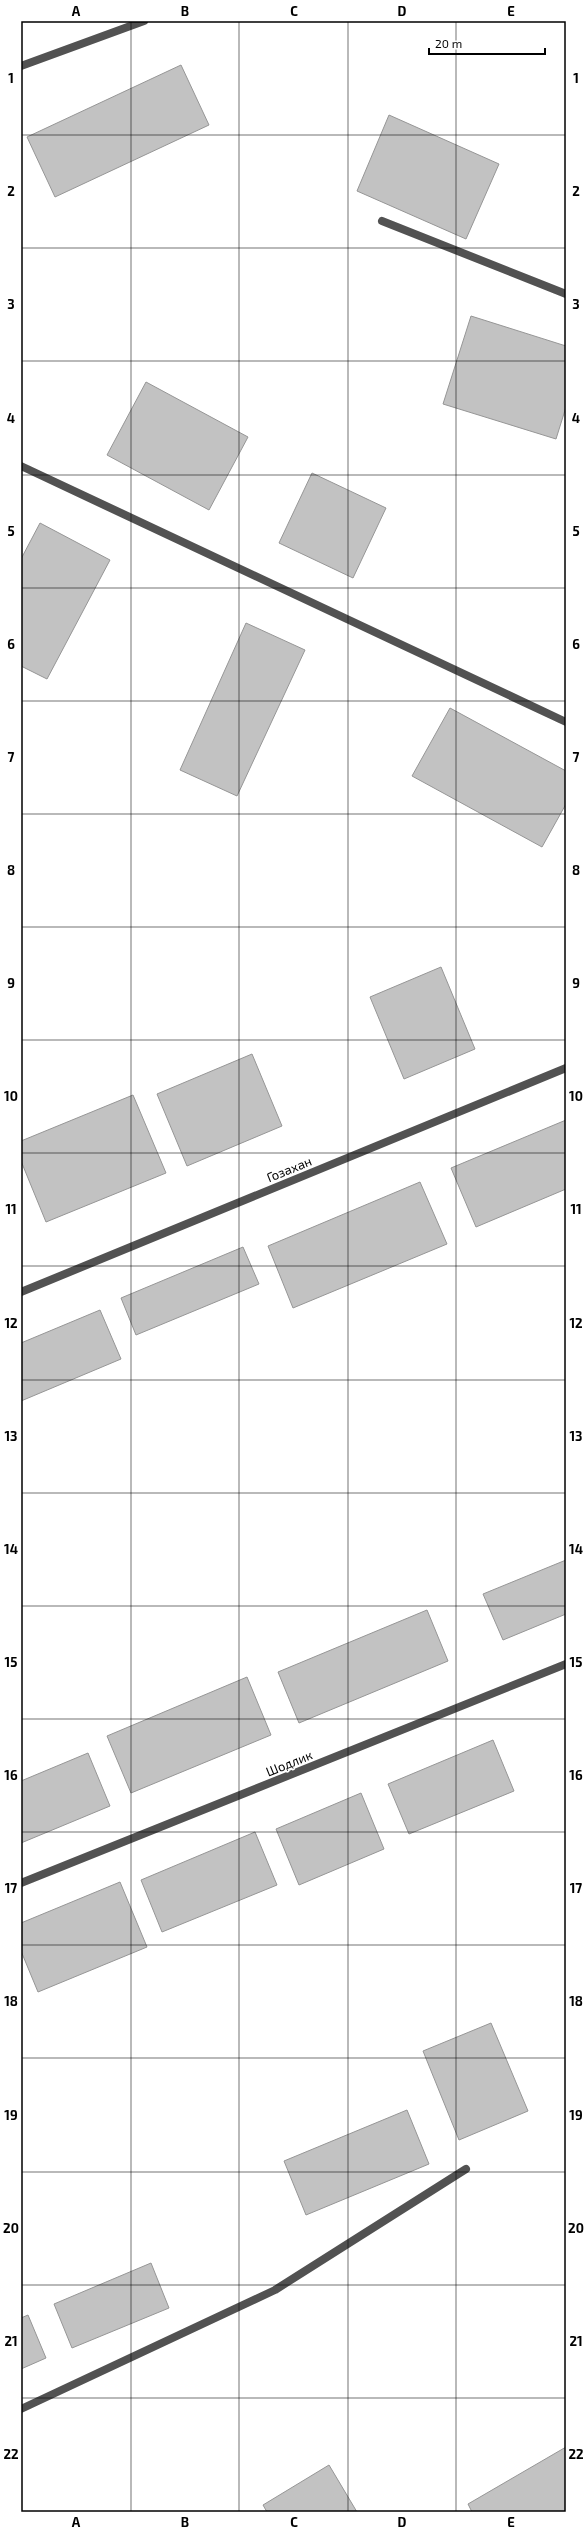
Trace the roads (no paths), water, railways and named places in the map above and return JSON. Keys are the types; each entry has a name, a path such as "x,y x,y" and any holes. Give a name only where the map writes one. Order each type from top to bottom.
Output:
{"street":[{"path":"21,66 144,21"},
{"path":"382,221 566,294"},
{"path":"21,466 566,722"},
{"name":"Гозахан","path":"21,1292 566,1068"},
{"name":"Шодлик","path":"21,1883 566,1664"},
{"path":"21,2409 275,2290 466,2169"}]}
